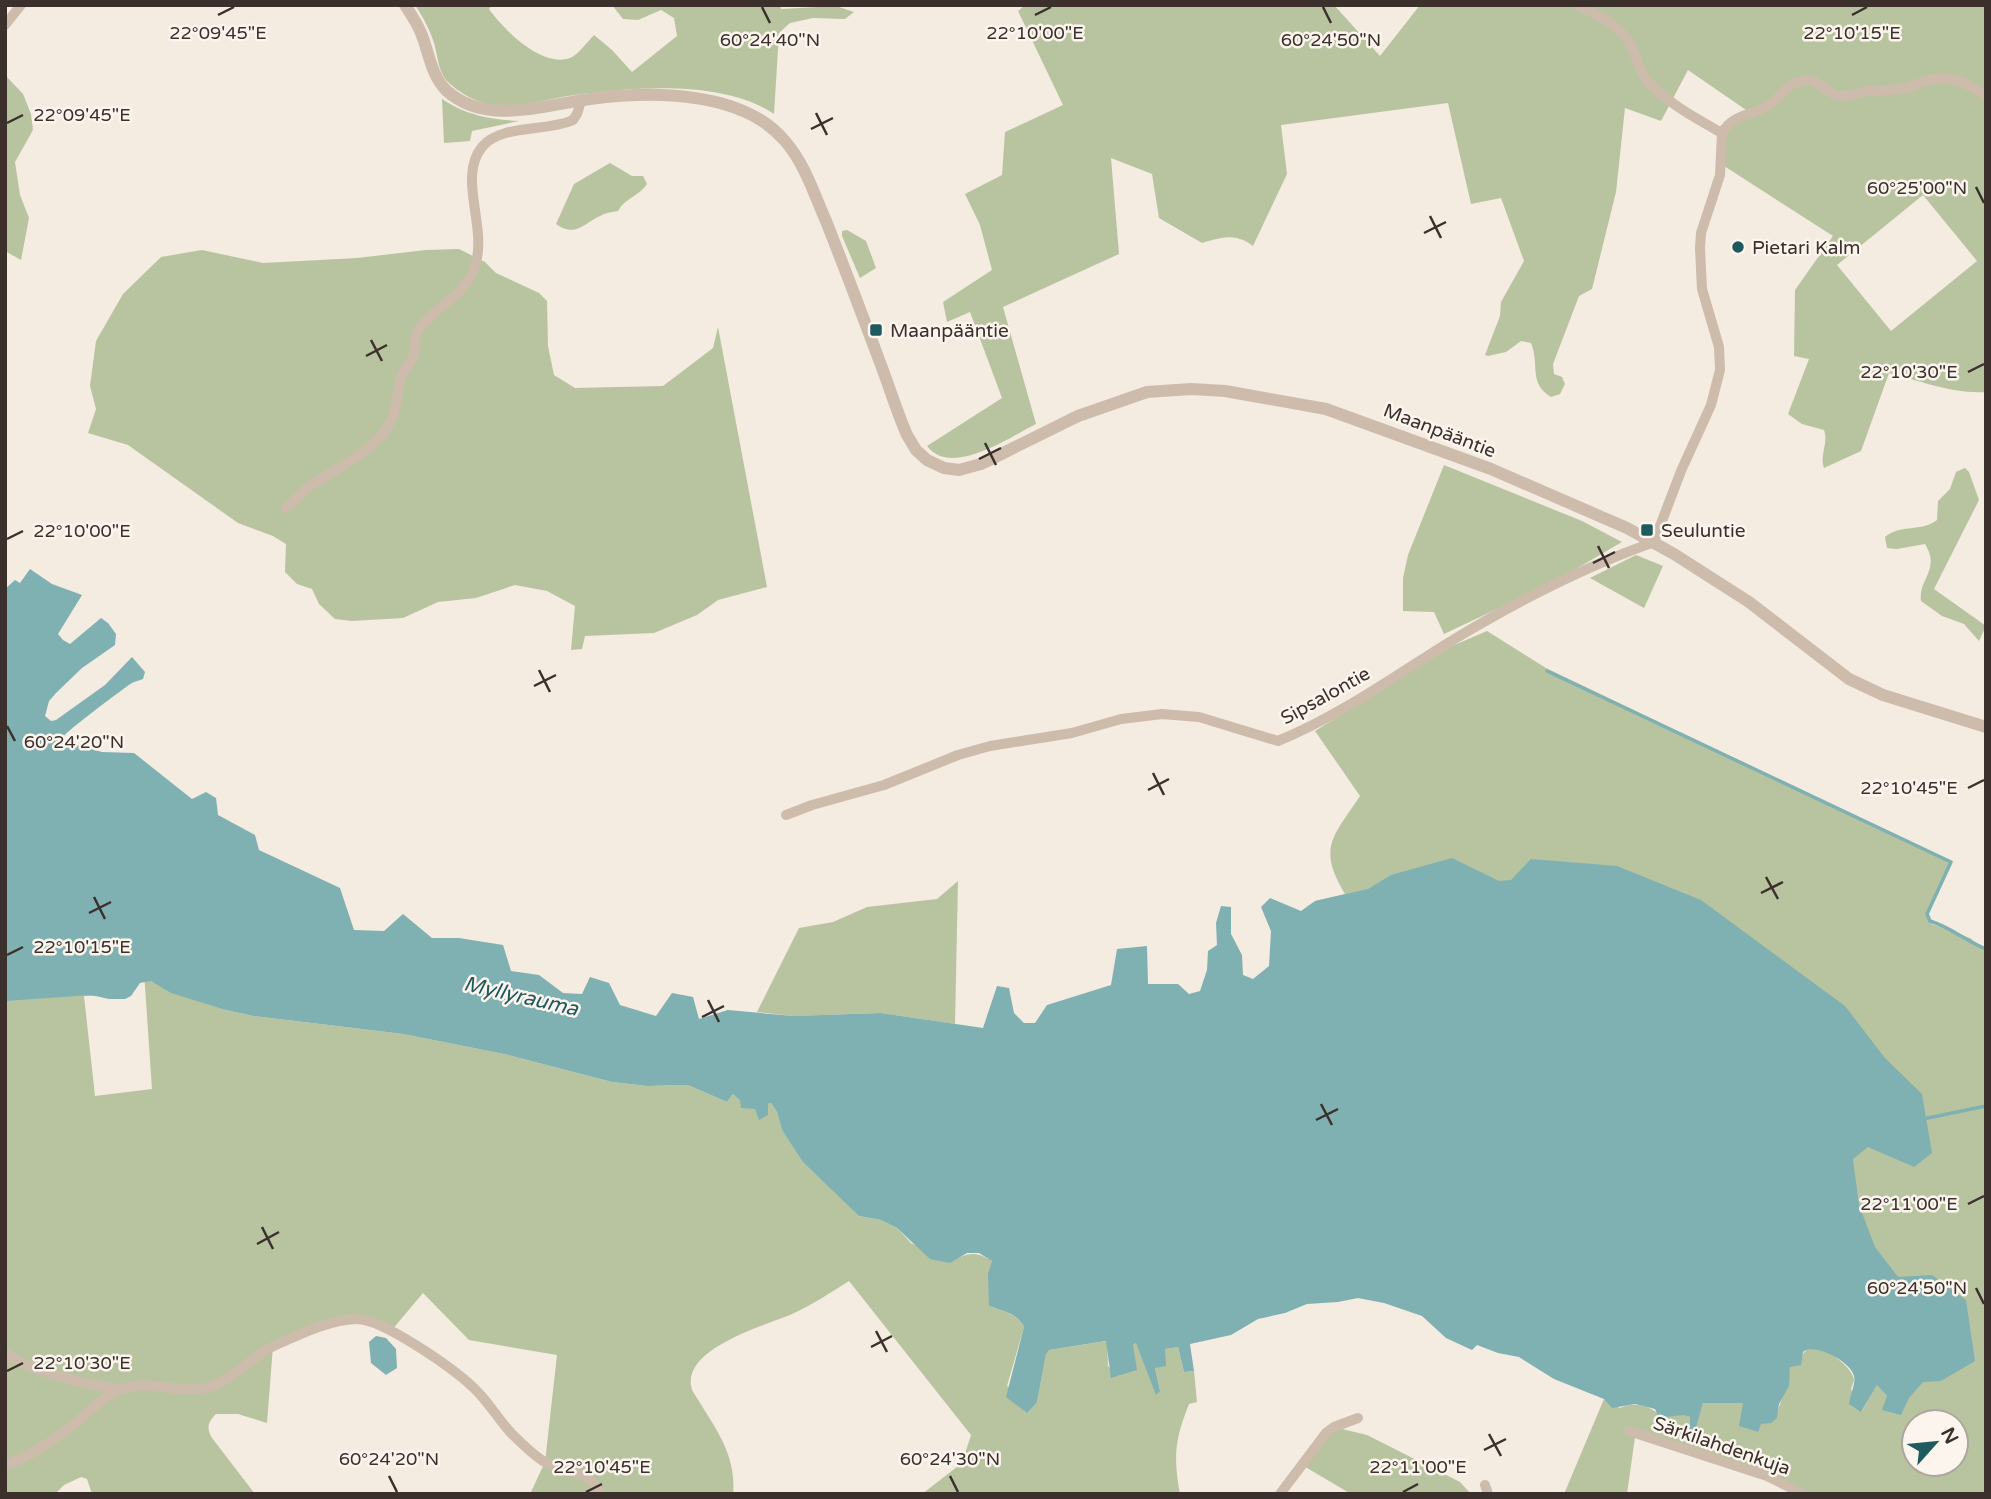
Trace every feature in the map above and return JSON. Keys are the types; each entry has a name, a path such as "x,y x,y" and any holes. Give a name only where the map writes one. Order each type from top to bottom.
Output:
{"street":[{"path":"5,25 21,5"},
{"name":"Maanpääntie","path":"405,5 420,31 443,88 456,98 483,108 514,111 581,101 667,96 713,101 745,111 773,128 785,139 807,176 830,230 906,435 921,456 938,466 959,470 981,464 1078,416 1136,394 1191,389 1225,391 1326,410 1380,427 1491,469 1605,518 1654,542 1749,602 1849,679 1883,695 1986,727"},
{"path":"1577,5 1616,27 1624,35 1642,72 1659,91 1722,133"},
{"path":"1654,542 1711,405 1720,370 1718,347 1702,289 1700,248 1701,233 1720,175 1722,133 1735,119 1771,103 1786,87 1807,80 1817,82 1836,95 1843,96 1909,88 1923,81 1949,78 1962,80 1986,95"},
{"path":"286,508 305,490 349,463 385,431 392,418 401,374 414,355 417,331 464,289 471,278 480,246 471,177 473,162 480,149 496,137 573,120 581,101"},
{"name":"Sipsalontie","path":"786,815 884,785 958,755 990,746 1072,733 1121,719 1162,714 1199,717 1278,741 1319,723 1487,620 1604,563 1654,542"},
{"path":"5,1353 23,1363 96,1387 120,1389 139,1385 190,1391 210,1387 224,1380 273,1346 312,1330 359,1319 398,1334 419,1346 475,1388 527,1450 545,1462 592,1480 600,1494"},
{"path":"5,1465 42,1446 120,1389"},
{"path":"1280,1494 1326,1433 1358,1418"},
{"name":"Särkilahdenkuja","path":"1629,1431 1767,1476 1803,1494"}],"green space":[{"path":"415,5 492,5 489,9 514,36 536,52 559,60 573,56 594,35 632,72 677,36 674,18 661,10 638,20 623,19 612,5 780,5 781,9 836,6 854,12 845,19 813,18 790,23 779,33 774,114 731,96 680,89 604,91 513,105 481,102 465,95 445,79 430,33"},
{"path":"1025,5 1334,5 1380,56 1420,5 1986,5 1986,392 1949,389 1889,373 1861,451 1824,468 1824,430 1802,424 1788,414 1809,359 1794,356 1795,290 1833,236 1721,164 1722,133 1749,112 1688,70 1661,121 1625,108 1616,192 1592,289 1579,296 1553,364 1554,374 1562,377 1565,384 1560,394 1551,397 1539,386 1531,343 1521,341 1506,352 1485,355 1500,316 1501,302 1524,261 1501,198 1471,204 1448,103 1281,125 1287,174 1253,246 1229,237 1202,243 1159,218 1152,174 1111,158 1119,254 1003,307 1036,424 981,452 965,457 950,458 938,455 927,446 1002,398 970,312 947,322 943,302 992,270 980,225 965,194 1002,175 1005,132 1063,105 1018,11","holes":["1923,195 1977,261 1891,331 1837,265"]},
{"path":"5,75 23,94 31,114 33,130 15,162 20,195 29,218 21,260 5,251"},
{"path":"442,99 479,116 519,121 472,131 470,141 444,143"},
{"path":"610,163 632,176 643,176 647,184 618,211 602,215 580,228 569,230 556,224 574,184"},
{"path":"847,230 866,241 876,268 860,278 842,236 842,231"},
{"path":"459,249 485,262 496,273 539,293 547,301 548,346 554,375 575,388 663,386 713,348 718,327 767,587 718,600 697,615 654,633 585,636 582,649 571,650 575,606 547,591 515,585 476,598 438,602 403,618 352,621 335,619 319,604 312,589 297,584 285,572 286,544 273,536 238,523 128,445 88,433 96,409 90,386 96,341 123,294 161,257 202,250 263,263"},
{"path":"1444,465 1582,521 1622,542 1552,583 1444,634 1434,612 1403,611 1403,578 1408,555"},
{"path":"1965,468 1979,500 1934,589 1986,626 1979,641 1964,624 1942,616 1921,601 1931,561 1925,544 1887,548 1885,537 1937,520 1938,501 1950,489 1956,472"},
{"path":"1636,555 1663,566 1644,608 1590,578"},
{"path":"1487,631 1546,668 1951,862 1927,914 1932,924 1970,938 1986,951 1986,1494 1797,1494 1770,1481 1635,1437 1627,1494 1564,1494 1604,1399 1620,1408 1643,1406 1654,1410 1663,1418 1677,1415 1690,1417 1689,1429 1694,1431 1703,1403 1744,1403 1761,1424 1776,1418 1790,1367 1801,1359 1805,1352 1812,1349 1829,1353 1846,1366 1854,1380 1851,1389 1862,1411 1877,1384 1887,1396 1909,1398 1315,901 1345,894 1336,878 1330,853 1336,833 1360,796 1315,731 1452,646"},
{"path":"958,881 955,1024 881,1013 793,1016 757,1012 799,928 833,922 867,907 937,899"},
{"path":"5,960 97,996 84,996 95,1096 152,1089 144,972 226,1010 253,1016 403,1034 504,1054 612,1082 647,1086 688,1085 727,1102 733,1094 752,1108 771,1103 777,1112 782,1130 793,1145 859,1216 881,1220 897,1228 911,1243 950,1262 971,1254 981,1255 992,1261 989,1306 1013,1316 1024,1327 1007,1386 1037,1402 1046,1353 1049,1350 1107,1341 1108,1366 1118,1376 1124,1373 1136,1343 1160,1391 1155,1368 1164,1349 1178,1347 1184,1372 1194,1371 1197,1402 1189,1404 1178,1438 1176,1469 1180,1494 922,1494 962,1463 971,1435 849,1281 799,1310 727,1341 698,1363 691,1375 692,1390 727,1452 733,1479 733,1494 530,1494 545,1462 557,1355 469,1340 423,1293 391,1331 359,1319 273,1346 267,1423 238,1414 216,1414 213,1417 209,1428 212,1438 255,1494 92,1494 87,1479 81,1477 64,1485 55,1494 5,1494"},
{"path":"1334,1427 1367,1435 1460,1482 1471,1494 1351,1494 1302,1465"}],"water":[{"name":"Myllyrauma","path":"30,569 52,584 82,595 58,634 70,644 101,618 116,634 115,645 82,668 49,701 45,716 51,721 105,685 132,657 145,672 143,679 132,683 67,732 64,736 67,742 102,752 134,753 192,799 206,792 216,798 218,815 255,835 259,850 340,888 354,930 384,931 403,914 432,938 459,938 503,945 511,971 539,975 563,993 582,994 590,977 609,983 620,1005 656,1016 672,993 693,997 699,1019 728,1010 793,1016 881,1013 983,1028 997,986 1009,988 1014,1013 1024,1023 1035,1023 1047,1005 1111,985 1117,949 1147,946 1148,984 1178,984 1189,994 1200,991 1207,970 1208,951 1217,945 1216,923 1221,906 1231,907 1231,934 1242,955 1243,975 1253,979 1269,966 1271,931 1261,907 1270,898 1301,911 1315,901 1368,889 1391,875 1452,858 1499,881 1511,880 1531,859 1617,866 1701,900 1845,1006 1885,1058 1922,1094 1932,1153 1914,1167 1868,1147 1853,1159 1859,1205 1875,1247 1898,1277 1932,1275 1966,1300 1975,1361 1941,1381 1923,1382 1904,1408 1900,1408 1900,1415 1882,1410 1887,1396 1877,1385 1861,1412 1849,1404 1854,1382 1851,1371 1832,1355 1808,1350 1803,1352 1801,1365 1790,1367 1789,1386 1779,1404 1777,1418 1771,1423 1761,1424 1758,1432 1739,1426 1743,1403 1703,1403 1695,1431 1689,1429 1690,1417 1662,1417 1658,1416 1655,1409 1635,1404 1612,1408 1604,1399 1554,1379 1519,1357 1477,1345 1472,1350 1446,1338 1422,1316 1384,1303 1358,1298 1307,1304 1285,1313 1258,1319 1231,1335 1190,1344 1194,1371 1184,1372 1178,1347 1165,1349 1166,1366 1155,1368 1160,1391 1156,1395 1136,1343 1133,1345 1137,1370 1111,1378 1106,1341 1049,1350 1037,1402 1027,1413 1006,1397 1024,1327 1014,1316 989,1306 988,1274 992,1261 979,1253 967,1253 950,1263 930,1259 897,1228 881,1220 859,1216 803,1162 782,1130 777,1112 771,1103 768,1104 768,1115 759,1120 755,1109 741,1108 740,1100 733,1094 727,1102 688,1085 647,1086 612,1082 504,1054 403,1034 253,1016 171,993 151,981 140,983 131,996 125,999 91,995 5,1001 5,589 15,580 20,583"},
{"path":"376,1336 386,1338 396,1349 397,1368 386,1375 371,1363 369,1342"}],"waterway":[{"path":"1547,671 1951,862 1927,914 1930,921 1986,949"},
{"path":"1923,1119 1986,1106"}],"place":[{"name":"Pietari Kalm","path":"1738,247"},
{"name":"Maanpääntie","path":"876,330"},
{"name":"Seuluntie","path":"1647,530"}]}
